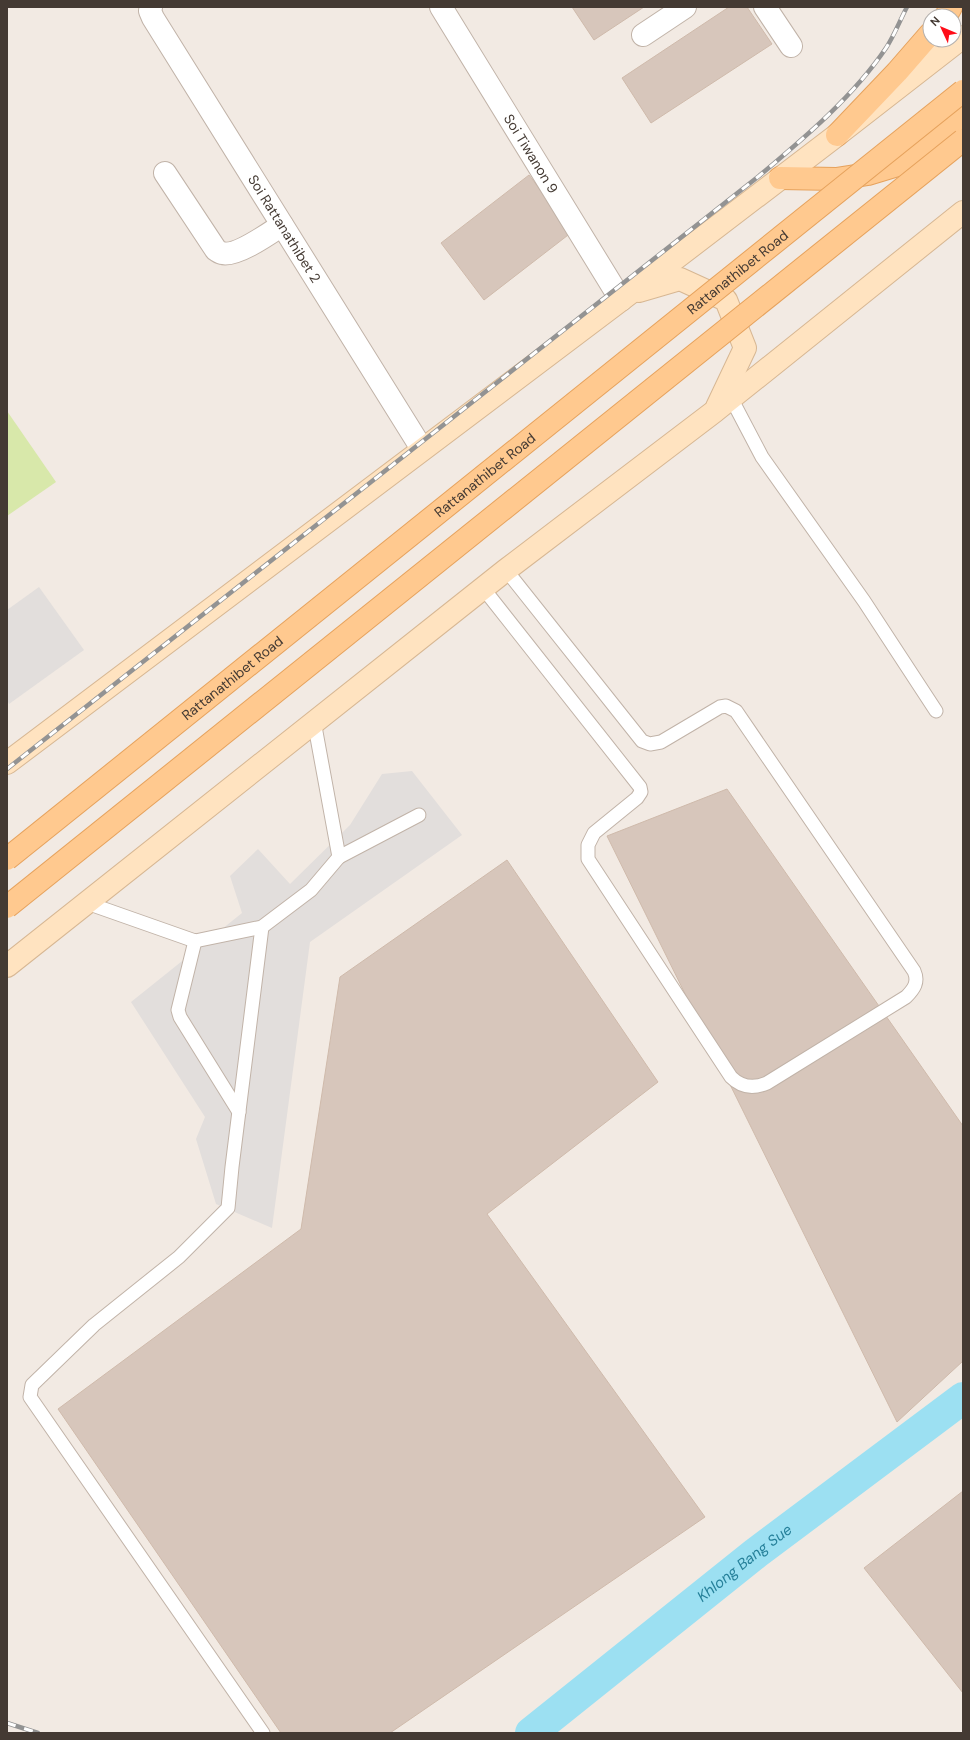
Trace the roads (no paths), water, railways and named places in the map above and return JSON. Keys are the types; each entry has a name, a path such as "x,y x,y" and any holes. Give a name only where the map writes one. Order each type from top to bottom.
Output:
{"main road":[{"path":"7,763 624,297 963,37"},
{"path":"837,135 897,72 922,43"},
{"name":"Rattanathibet Road","path":"7,859 963,91"},
{"path":"780,178 836,179 868,174 902,164 963,114"},
{"path":"7,907 963,140"},
{"path":"7,966 483,588 723,405 963,212"},
{"path":"624,297 680,279 726,300 745,348 723,405"}],"street":[{"name":"Soi Rattanathibet 2","path":"151,7 150,11 153,18 422,449"},
{"name":"Soi Tiwanon 9","path":"441,7 624,297"},
{"path":"643,34 685,7"},
{"path":"765,7 791,46"},
{"path":"165,173 216,250 222,254 230,253 243,248 282,225"}],"lane":[{"path":"723,405 762,457 864,601 920,689 936,711"},
{"path":"483,588 640,787 641,792 637,798 594,833 588,845 588,859 731,1077 738,1083 747,1087 757,1087 767,1083 906,997 915,987 916,979 914,971 736,711 726,706 720,707 661,742 650,744 642,741 506,570"},
{"path":"314,721 339,857"},
{"path":"87,903 195,941 262,927 311,890 339,857 419,815"},
{"path":"262,927 228,1208 179,1257 94,1325 32,1385 30,1397 264,1733"},
{"path":"195,941 178,1010 180,1017 239,1112"}],"waterway":[{"name":"Khlong Bang Sue","path":"531,1733 756,1553 963,1398"}],"railway":[{"path":"7,769 776,162 827,116 859,83 886,48 907,7"},
{"path":"7,1723 38,1733"}]}
